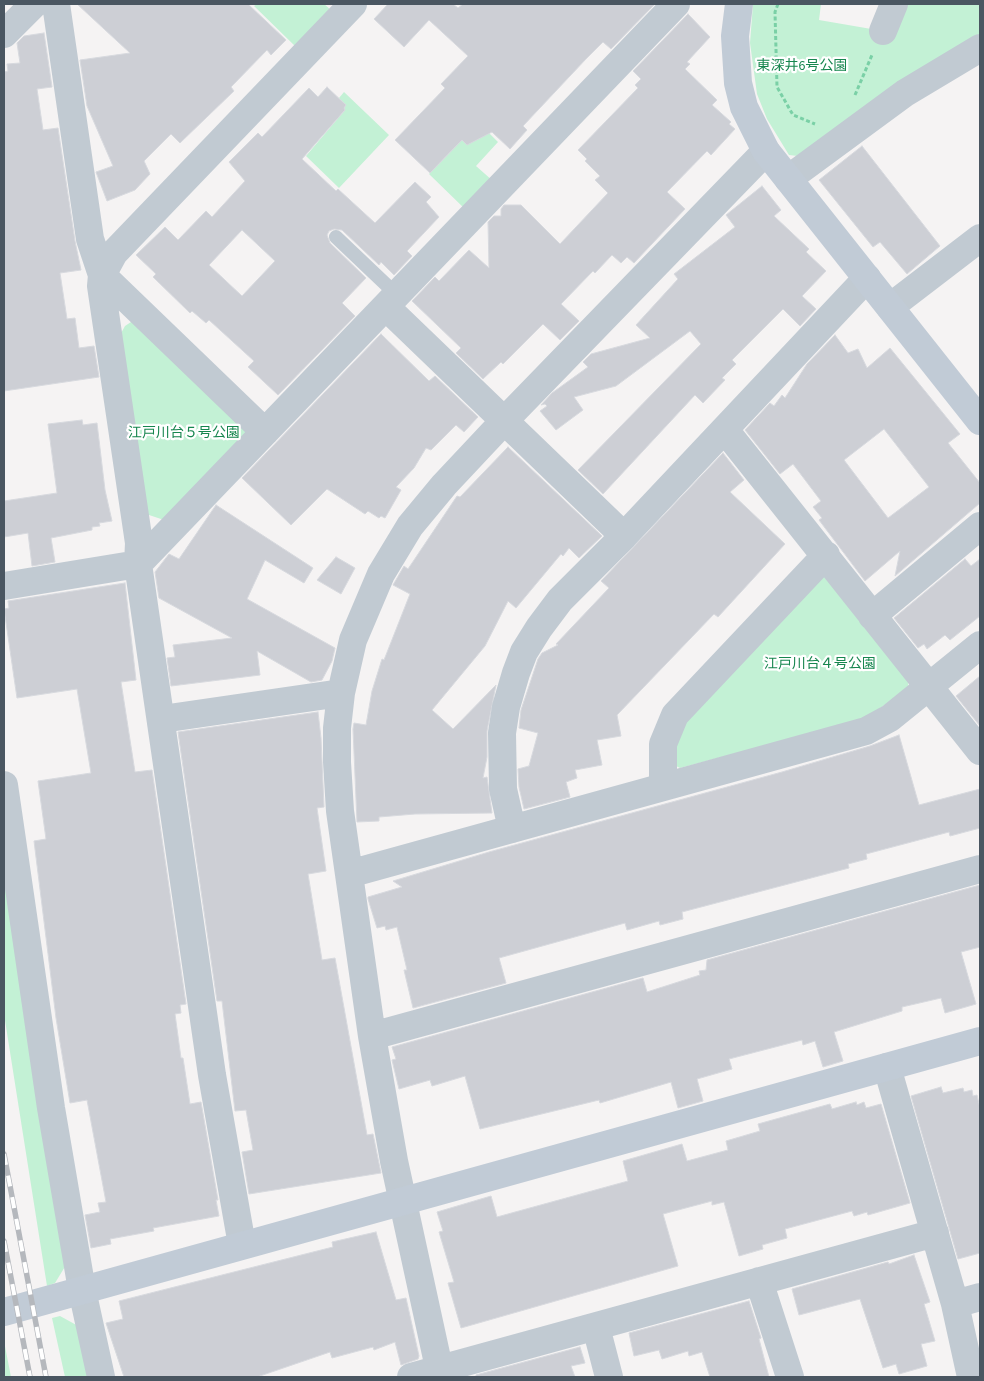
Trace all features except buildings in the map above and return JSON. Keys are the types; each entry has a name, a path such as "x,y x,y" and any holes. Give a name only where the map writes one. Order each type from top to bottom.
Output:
{"street":[{"path":"4,34 34,4"},
{"path":"56,4 90,239 102,275 102,298 139,543 138,564 162,719 212,1076 242,1245"},
{"path":"102,275 114,253 354,4"},
{"path":"4,586 138,564 676,4"},
{"path":"739,4 735,36 738,83 744,107 766,151 980,421"},
{"path":"883,31 894,4"},
{"path":"788,180 905,92 980,48"},
{"path":"440,1373 402,1201 372,1036 349,874 337,762 341,693 353,640 381,574 410,526 505,420 766,151"},
{"path":"890,307 980,238"},
{"path":"102,275 265,432"},
{"path":"512,829 503,790 501,753 506,707 524,652 560,600 624,536 867,278"},
{"path":"392,301 505,420 624,536"},
{"path":"725,430 980,751"},
{"path":"872,616 980,526"},
{"path":"663,787 663,744 675,715 826,555"},
{"path":"349,874 878,726 980,646"},
{"path":"162,719 341,693"},
{"path":"4,784 48,1091 82,1290 101,1377"},
{"path":"372,1036 980,869"},
{"path":"4,1312 980,1041"},
{"path":"887,1067 935,1233 968,1300 971,1377"},
{"path":"411,1377 440,1373 596,1327 935,1233"},
{"path":"759,1281 790,1377"},
{"path":"596,1327 609,1377"}],"lane":[{"path":"336,237 392,301"}],"path":[{"path":"778,4 775,12 777,87 793,116 813,124 823,124"},
{"path":"851,104 883,31"}],"green space":[{"path":"257,4 324,4 331,10 296,47 254,6"},
{"name":"東深井6号公園","path":"753,4 821,4 819,20 883,31 904,4 980,4 980,38 806,157 789,155 767,119 757,94 750,43"},
{"path":"344,92 389,135 339,188 306,156 345,110 346,105 339,98"},
{"path":"483,127 498,142 476,166 493,181 466,210 429,174 462,140 466,144"},
{"name":"江戸川台５号公園","path":"137,318 249,426 249,439 170,522 146,514 120,335 125,326"},
{"name":"江戸川台４号公園","path":"817,576 830,576 909,675 908,688 865,719 680,768 670,763 674,730"},
{"path":"4,862 66,1265 55,1283 47,1286 4,1014"},
{"path":"60,1316 80,1327 90,1377 65,1377 52,1318"},
{"path":"4,1341 11,1377 4,1377"}],"railway":[{"path":"4,1154 46,1377"},
{"path":"4,1241 30,1377"}]}
